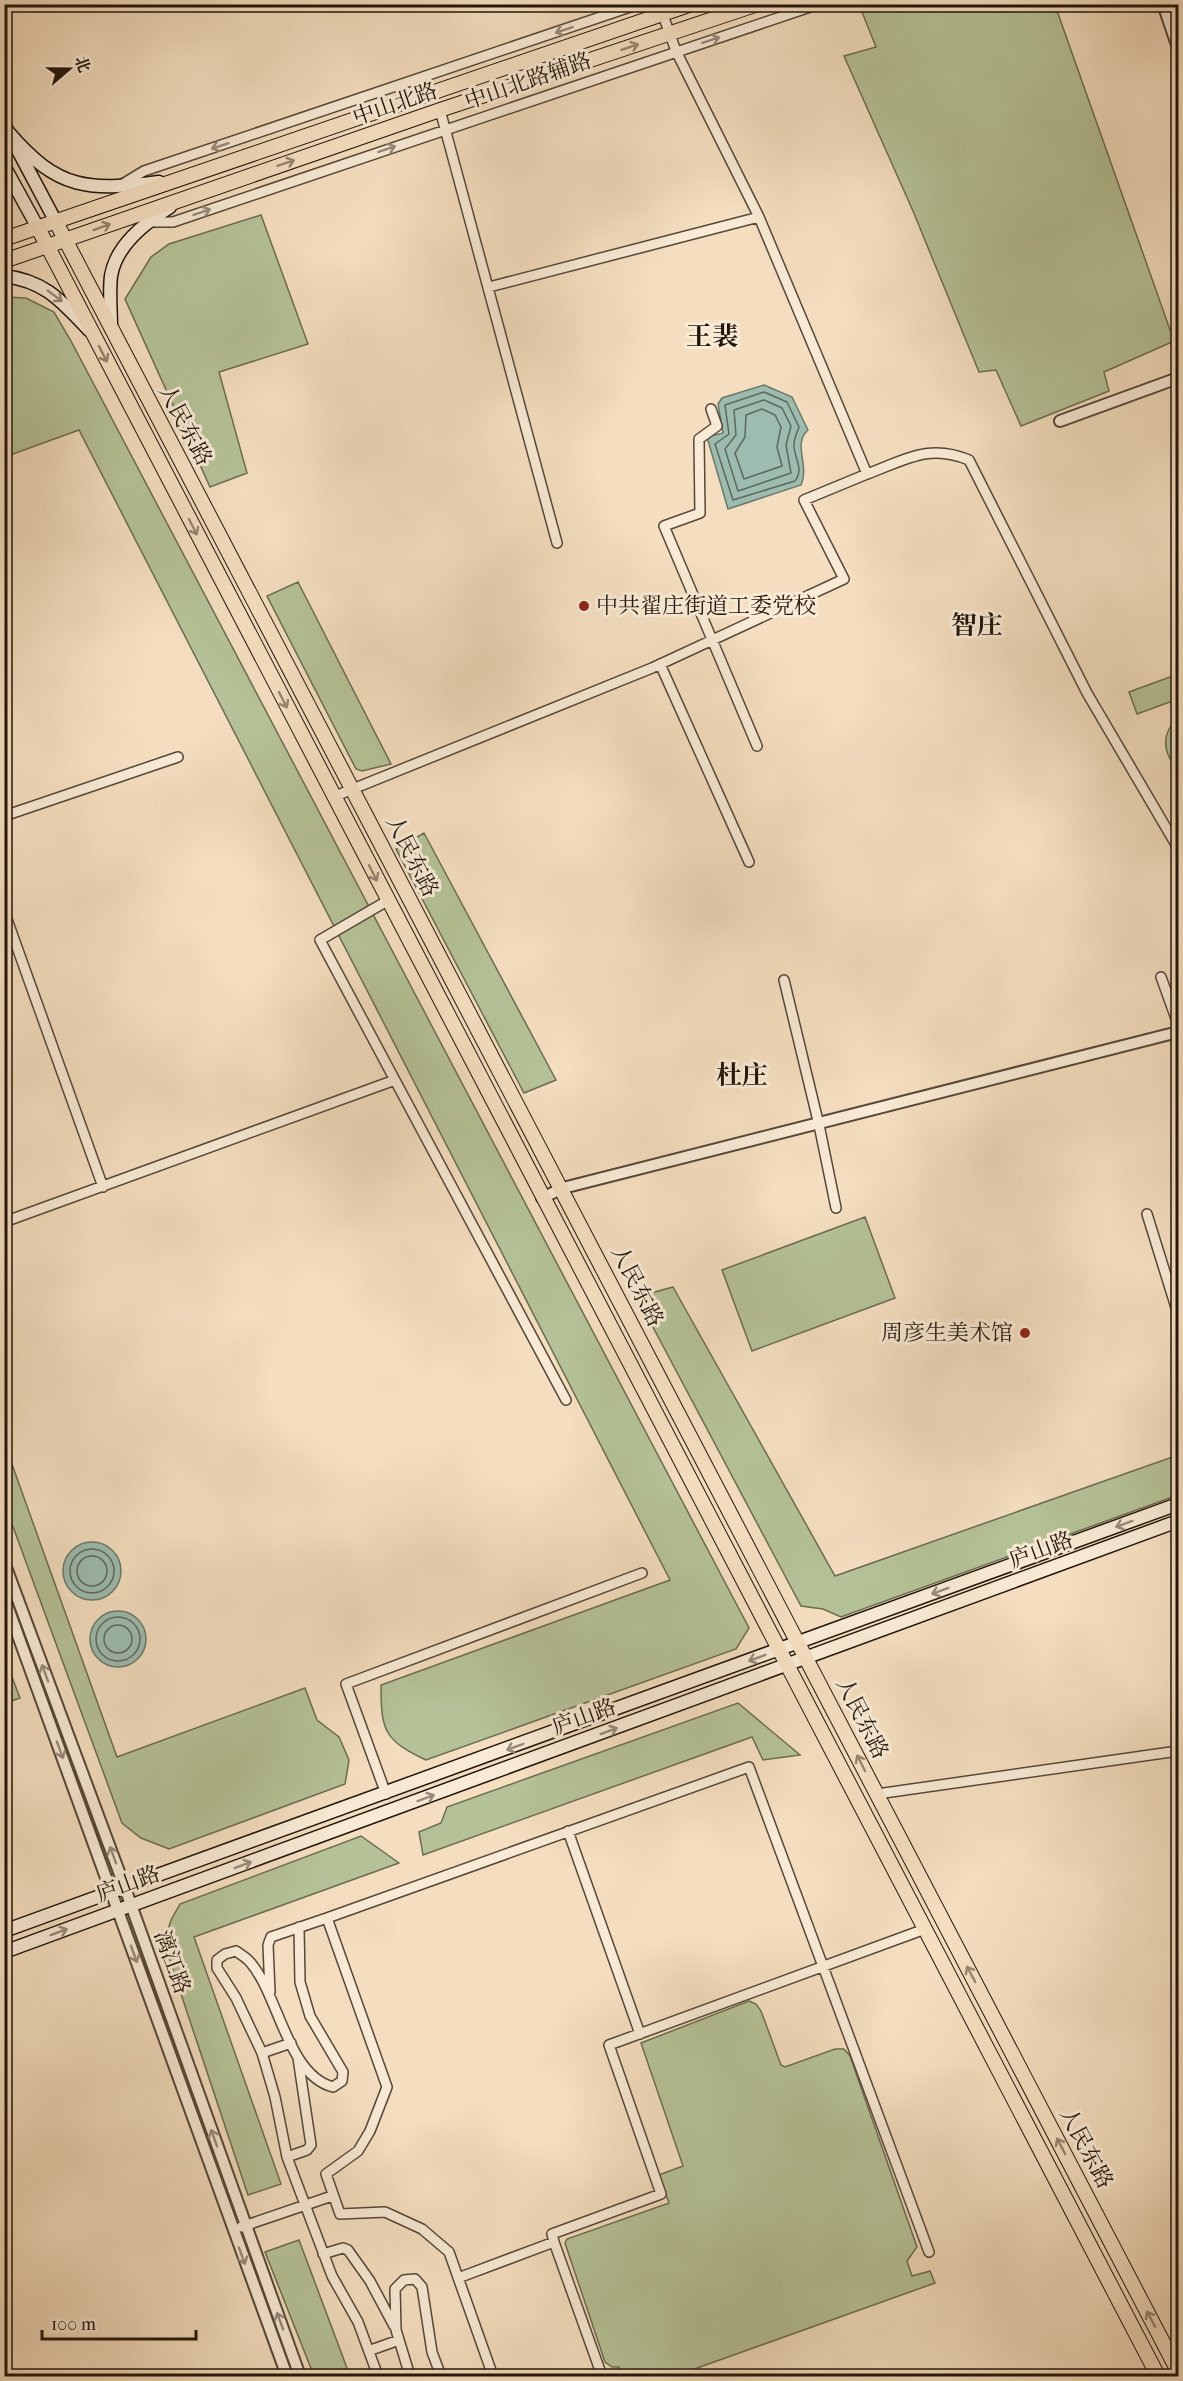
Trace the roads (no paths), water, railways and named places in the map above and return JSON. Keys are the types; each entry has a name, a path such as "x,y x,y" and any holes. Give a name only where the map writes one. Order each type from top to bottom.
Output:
{"main road":[{"name":"中山北路","path":"4,239 182,179 660,9 692,4"},
{"name":"中山北路","path":"4,261 440,110 758,4"},
{"path":"7,129 29,156 49,172 72,182 103,188 182,179"},
{"path":"7,129 56,222"},
{"path":"4,166 38,228"},
{"path":"111,329 111,275 121,252 145,222 184,198"},
{"name":"人民东路","path":"56,222 563,1188 1179,2371"},
{"name":"人民东路","path":"38,228 1158,2376"},
{"path":"5,277 35,284 57,296 93,335"},
{"name":"庐山路","path":"4,1931 1179,1504"},
{"name":"庐山路","path":"4,1952 1179,1521"},
{"path":"386,1794 391,1810"}],"street":[{"name":"中山北路辅路","path":"118,186 144,171 639,4"},
{"name":"中山北路辅路","path":"145,222 173,222 819,4"},
{"path":"1163,4 1179,48"},
{"path":"660,9 676,51 759,217 867,474"},
{"path":"440,110 557,543"},
{"path":"489,287 759,217"},
{"path":"1060,421 1179,378"},
{"path":"711,409 717,426 699,439 700,513 664,526 757,746"},
{"path":"333,797 660,664 844,579 804,500 924,453 948,451 969,459 1087,693 1179,848"},
{"path":"660,664 749,862"},
{"path":"4,816 178,757"},
{"path":"387,901 320,940 566,1400"},
{"path":"4,911 103,1187"},
{"path":"1161,977 1179,1024"},
{"path":"784,980 819,1125 836,1208"},
{"path":"542,1198 563,1188 1179,1032"},
{"path":"4,1222 395,1080"},
{"path":"1147,1214 1179,1314"},
{"name":"漓江路","path":"4,1562 125,1888 300,2376"},
{"path":"386,1794 346,1684 642,1573"},
{"name":"漓江路","path":"4,1597 287,2376"},
{"path":"877,1794 1179,1751"},
{"path":"270,1998 268,1945 271,1937 749,1767 929,2252"},
{"path":"568,1832 640,2034"},
{"path":"327,1918 387,2087 370,2132 358,2151 326,2174 332,2196 340,2214 385,2212 422,2229 449,2252 494,2376"},
{"path":"297,2056 317,2080 333,2087 342,2081 344,2072 310,2016 300,1982 299,1928"},
{"path":"602,2376 552,2234 661,2194 609,2045 925,1929"},
{"path":"287,2157 307,2150 311,2145 297,2056 250,1961 236,1951 225,1954 217,1960 217,1968 236,1998 262,2053 275,2097 287,2157 323,2254 371,2350 378,2376"},
{"path":"256,1971 268,1967"},
{"path":"262,2053 291,2043"},
{"path":"303,2085 317,2080"},
{"path":"233,2230 332,2196"},
{"path":"458,2278 554,2242"},
{"path":"323,2254 343,2248 348,2250 380,2299 396,2330 410,2376"},
{"path":"396,2330 395,2289 404,2280 415,2279 422,2287 432,2352 441,2376"},
{"path":"380,2299 395,2293"},
{"path":"371,2350 399,2340"}],"water":[{"path":"764,385 792,397 808,430 801,442 804,470 801,485 728,509 707,437 723,433 718,404 722,398"},
{"path":"92,1542 108,1547 116,1555 121,1571 116,1587 108,1595 92,1600 76,1595 68,1587 63,1571 68,1555 76,1547"},
{"path":"118,1611 133,1616 141,1624 146,1639 141,1654 133,1662 118,1667 103,1662 95,1654 90,1639 95,1624 103,1616"}],"place":[{"name":"中共翟庄街道工委党校","path":"584,606"},
{"name":"周彦生美术馆","path":"1025,1333"}],"district":[{"name":"王裴","path":"712,336"},
{"name":"智庄","path":"977,625"},
{"name":"杜庄","path":"742,1075"}]}
